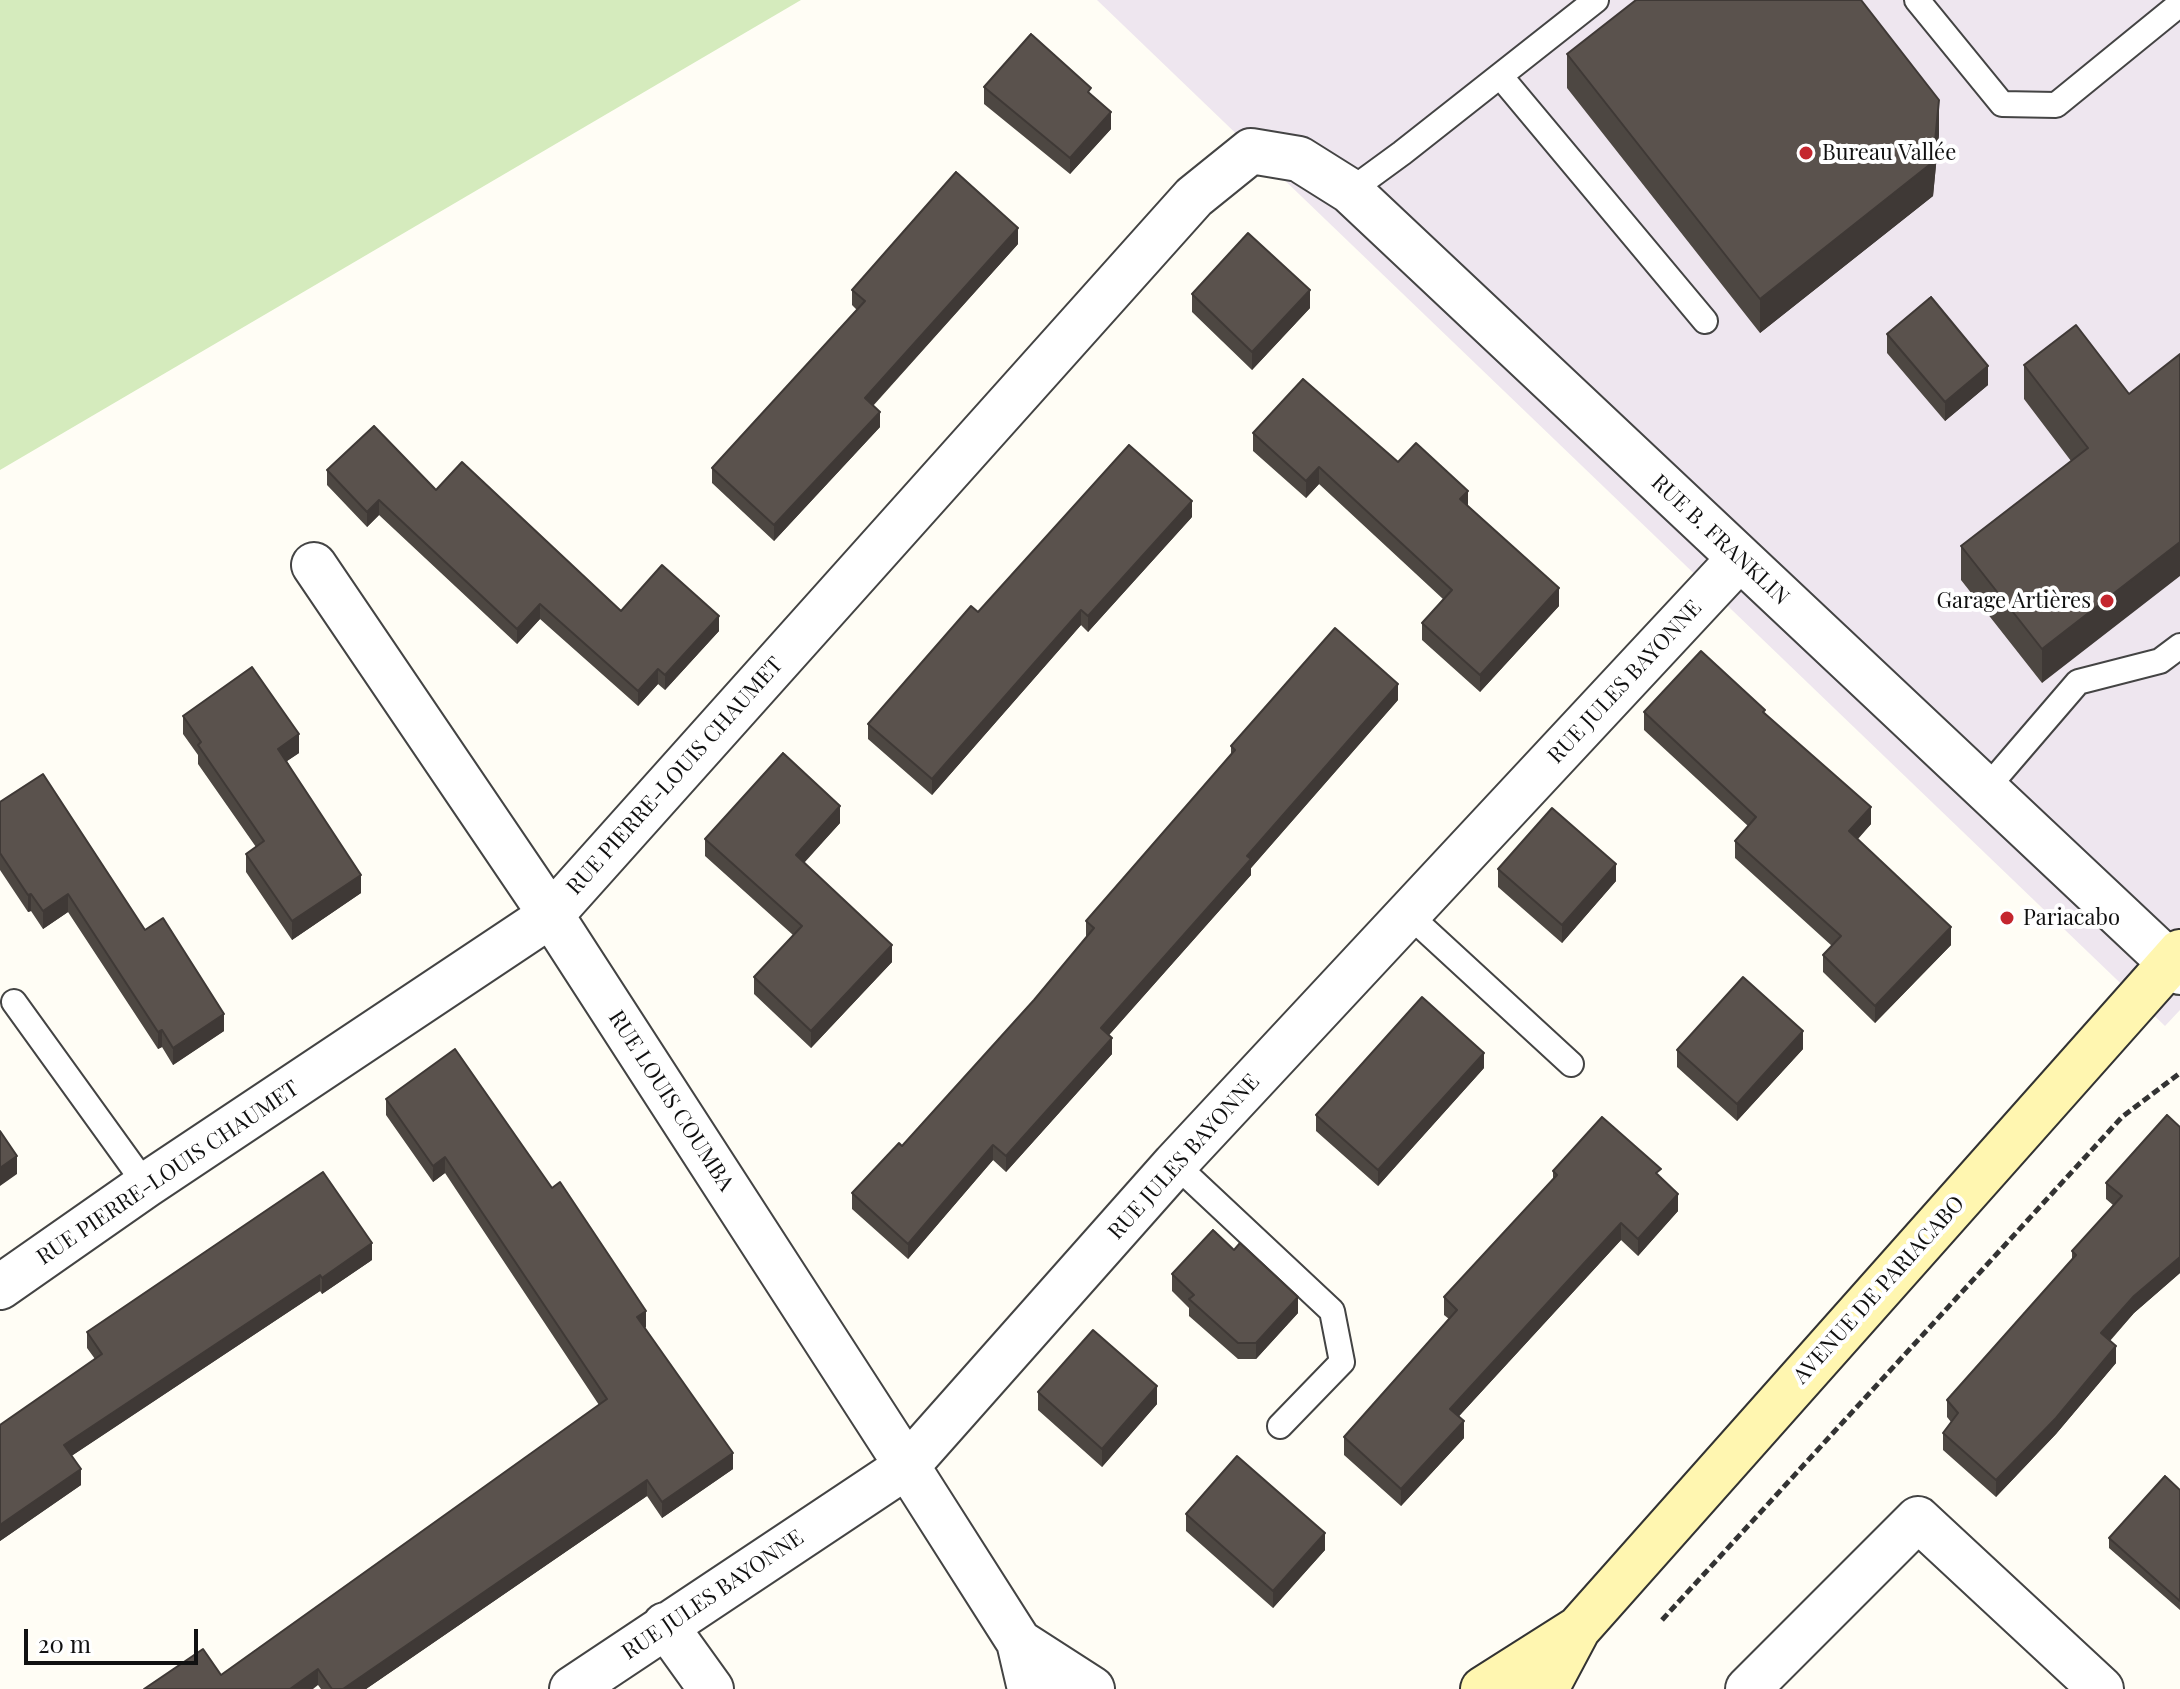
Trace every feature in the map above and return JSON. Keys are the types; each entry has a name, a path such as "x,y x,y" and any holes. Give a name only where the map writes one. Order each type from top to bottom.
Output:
{"main road":[{"name":"AVENUE DE PARIACABO","path":"1546,1689 1578,1629 2177,962"},
{"name":"AVENUE DE PARIACABO","path":"1483,1689 1578,1629"}],"street":[{"name":"RUE B. FRANKLIN","path":"1251,151 1299,159 1350,191 1986,789 2177,962"},
{"name":"RUE PIERRE-LOUIS CHAUMET","path":"0,1287 146,1185 551,915 1194,197 1251,151"},
{"name":"RUE JULES BAYONNE","path":"572,1689 907,1466 1175,1164 1740,558"},
{"name":"RUE LOUIS COUMBA","path":"314,565 551,915 907,1466 1019,1642 1030,1689"},
{"path":"1748,1689 1918,1519 2101,1689"},
{"path":"665,1625 711,1689"},
{"name":"RUE LOUIS COUMBA","path":"1019,1642 1092,1689"}],"lane":[{"path":"1350,191 1501,77 1596,0"},
{"path":"1917,0 2002,104 2056,105 2180,4"},
{"path":"1501,77 1705,321"},
{"path":"1986,789 2078,682 2160,661 2180,646"},
{"path":"1408,914 1571,1064"},
{"path":"14,1002 146,1185"},
{"path":"1175,1164 1332,1311 1342,1362 1280,1426"}],"path":[{"path":"1652,1631 2122,1117 2180,1073"}],"shaded area":[{"path":"1097,0 2180,0 2180,1010 2165,1026"}],"green space":[{"path":"0,0 801,0 0,470"}],"building":[{"path":"1636,0 1861,0 1939,100 1933,162 1760,299 1567,54"},
{"path":"1031,34 1091,88 1088,92 1111,112 1070,158 984,87"},
{"path":"956,172 1018,228 865,398 880,412 774,525 712,468 865,301 852,290"},
{"path":"1248,233 1310,290 1252,352 1192,294"},
{"path":"1931,297 1988,366 1945,402 1887,334"},
{"path":"2076,325 2129,394 2180,354 2180,542 2042,649 1961,546 2088,448 2024,365"},
{"path":"1303,379 1398,462 1416,443 1468,491 1460,499 1559,588 1480,675 1422,623 1452,590 1319,467 1306,481 1253,433"},
{"path":"374,426 436,490 462,462 621,611 662,565 719,616 665,675 658,669 638,691 540,604 517,629 379,500 367,512 327,470"},
{"path":"1129,445 1192,501 1088,616 1081,610 932,779 868,724 971,606 978,612"},
{"path":"1335,628 1398,684 1247,856 1251,859 1101,1028 1112,1038 1006,1156 993,1145 908,1244 852,1193 899,1143 902,1146 1034,1000 1094,928 1086,921 1235,750 1231,746"},
{"path":"1701,651 1765,710 1763,712 1871,807 1849,831 1951,927 1875,1006 1823,955 1841,936 1735,841 1756,817 1644,712"},
{"path":"252,667 299,734 278,749 361,875 292,921 246,854 264,841 198,745 201,742 183,716"},
{"path":"783,753 840,806 796,855 892,945 811,1031 754,977 802,926 705,839"},
{"path":"43,774 145,930 163,918 224,1014 173,1048 162,1030 158,1032 68,894 43,911 31,894 28,895 0,853 0,802"},
{"path":"1552,808 1616,864 1562,925 1498,869"},
{"path":"1743,977 1803,1031 1737,1104 1677,1050"},
{"path":"1422,997 1484,1053 1378,1170 1316,1115"},
{"path":"455,1049 552,1188 560,1182 646,1311 637,1317 733,1453 662,1502 647,1480 343,1689 332,1689 318,1669 290,1689 144,1689 203,1649 221,1675 607,1399 445,1157 433,1166 386,1099"},
{"path":"2167,1115 2180,1127 2180,1257 2134,1296 2101,1333 2116,1346 2056,1418 1996,1480 1943,1433 1958,1413 1947,1400 2076,1255 2072,1251 2122,1196 2106,1183"},
{"path":"1602,1117 1661,1169 1656,1173 1678,1194 1638,1239 1621,1223 1450,1409 1464,1421 1401,1489 1344,1437 1457,1310 1444,1297 1557,1175 1553,1171"},
{"path":"0,1131 17,1156 0,1168"},
{"path":"323,1172 372,1243 64,1445 81,1469 0,1525 0,1425 102,1354 87,1332"},
{"path":"1213,1230 1234,1250 1240,1243 1298,1297 1256,1343 1238,1343 1189,1299 1194,1295 1172,1274"},
{"path":"1093,1330 1157,1386 1102,1449 1038,1392"},
{"path":"1237,1456 1325,1533 1273,1591 1186,1514"},
{"path":"2165,1476 2180,1490 2180,1601 2109,1538"}],"place":[{"name":"Bureau Vallée","path":"1806,153"},
{"name":"Garage Artières","path":"2107,601"},
{"name":"Pariacabo","path":"2007,918"}]}
